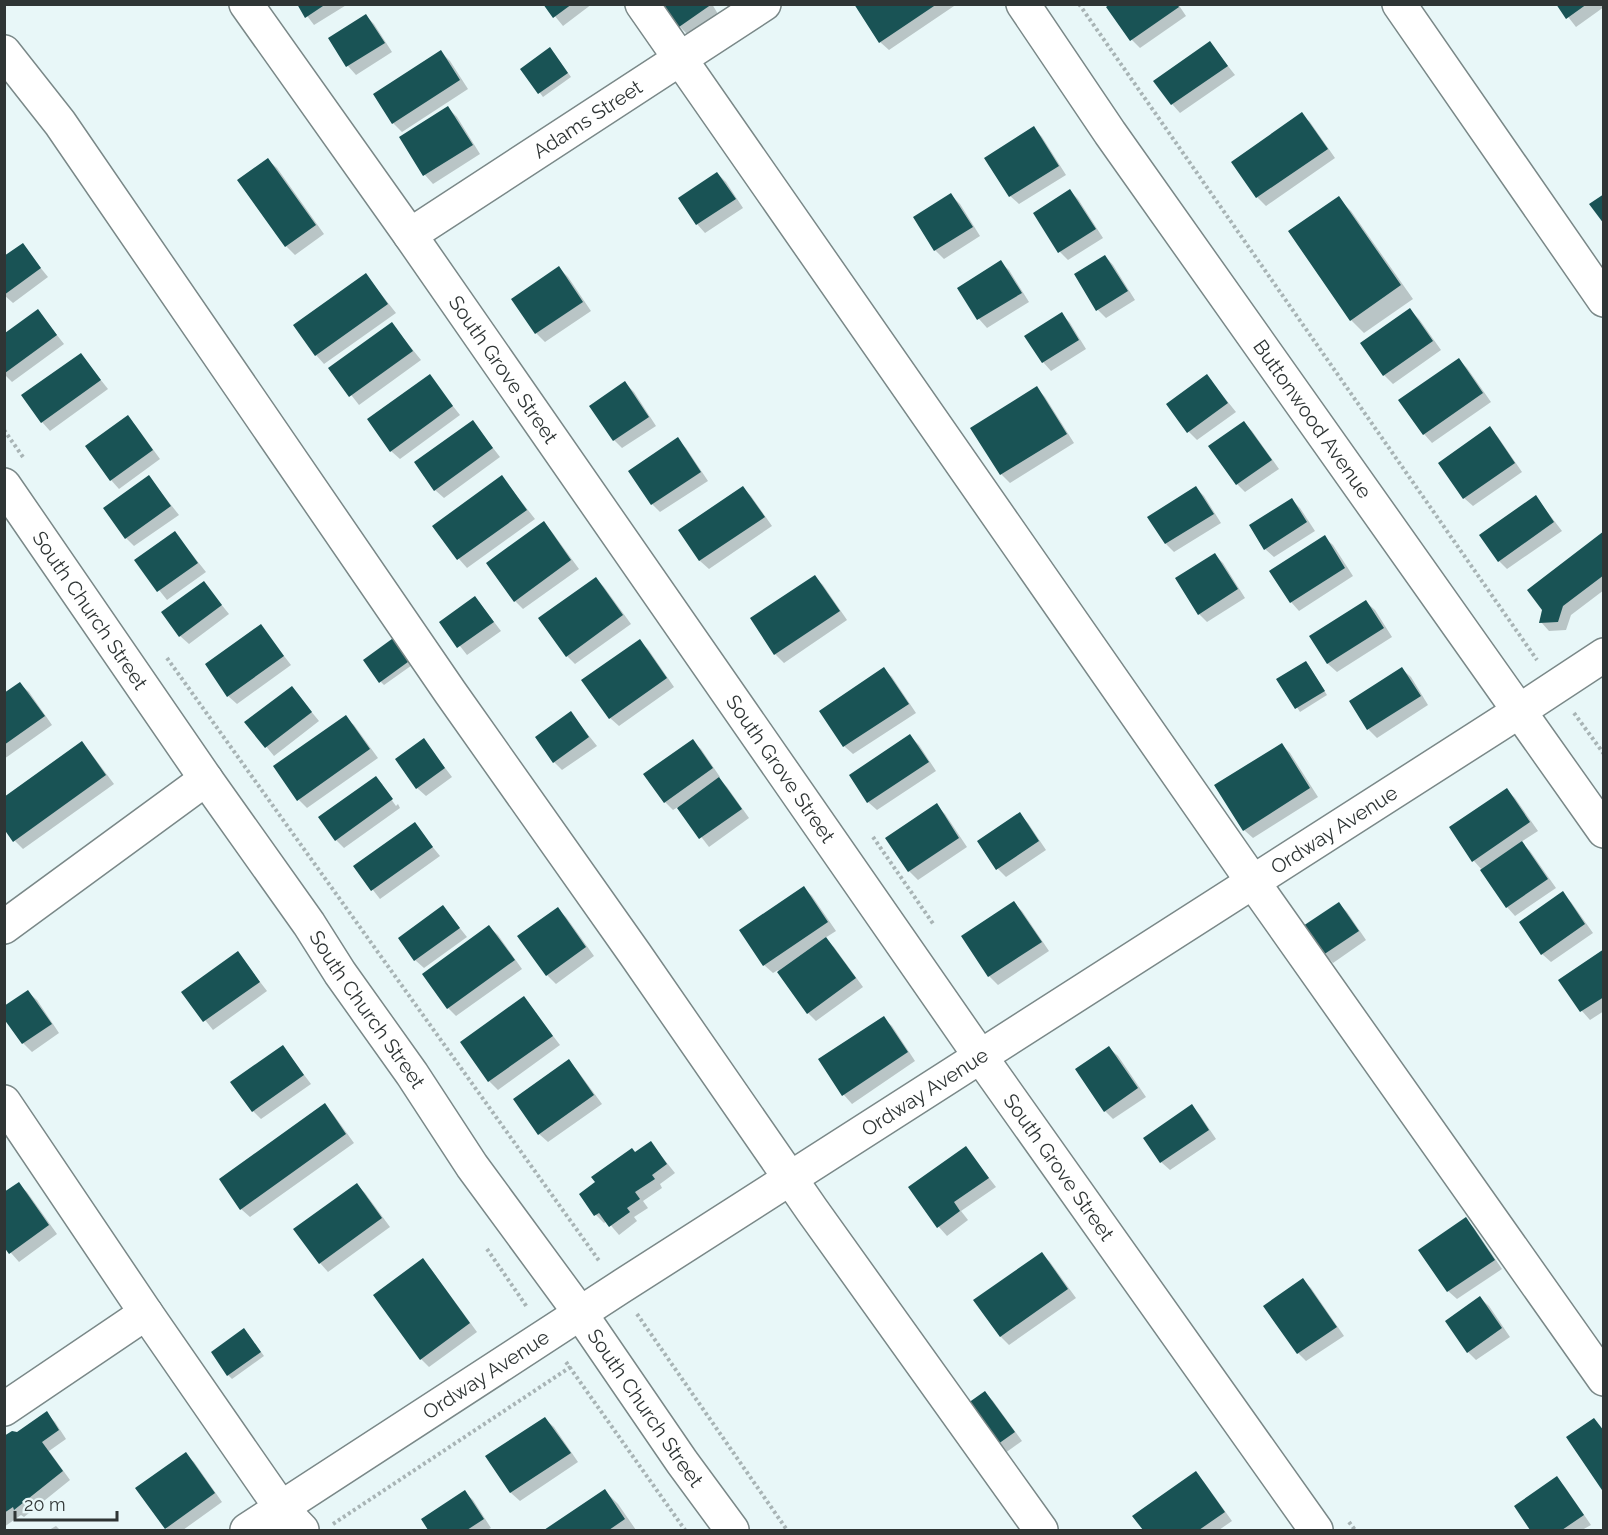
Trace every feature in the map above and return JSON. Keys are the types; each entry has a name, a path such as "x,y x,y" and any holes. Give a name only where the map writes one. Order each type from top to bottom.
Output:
{"street":[{"name":"South Grove Street","path":"246,4 410,235 980,1056 1316,1530"},
{"path":"642,4 1253,882 1604,1379"},
{"name":"Adams Street","path":"410,235 764,4"},
{"name":"Buttonwood Avenue","path":"1023,4 1110,133 1604,831"},
{"path":"1399,4 1604,300"},
{"path":"4,52 60,123 789,1179 1041,1530"},
{"name":"South Church Street","path":"4,485 309,924 472,1166 580,1313 682,1462 732,1530"},
{"name":"Ordway Avenue","path":"248,1530 292,1519 580,1313 1604,655"},
{"path":"4,927 206,778"},
{"path":"4,1102 146,1313 292,1519"},
{"path":"4,1409 146,1313"}],"path":[{"path":"1079,4 1604,754"},
{"path":"4,430 25,460"},
{"path":"164,654 619,1288 787,1530"},
{"path":"324,1530 603,1346"}],"building":[{"path":"297,4 326,4 305,18"},
{"path":"543,4 572,4 553,18"},
{"path":"663,4 712,4 679,27"},
{"path":"854,4 937,4 879,43"},
{"path":"1110,4 1177,4 1179,7 1130,41 1106,7"},
{"path":"1556,4 1587,4 1566,19"},
{"path":"366,14 385,43 346,67 328,38"},
{"path":"1210,41 1228,66 1171,105 1153,81"},
{"path":"550,47 568,73 538,94 520,69"},
{"path":"441,50 460,80 392,124 373,94"},
{"path":"448,106 473,145 423,176 399,137"},
{"path":"1302,112 1328,149 1256,198 1231,162"},
{"path":"1034,126 1059,166 1009,197 984,158"},
{"path":"268,158 316,225 285,247 237,180"},
{"path":"717,172 736,199 696,225 678,198"},
{"path":"1070,189 1096,229 1058,253 1033,213"},
{"path":"951,193 973,227 934,251 913,217"},
{"path":"1604,194 1604,224 1589,204"},
{"path":"1339,196 1401,285 1350,321 1288,231"},
{"path":"23,243 41,268 4,295 4,256"},
{"path":"1105,255 1128,291 1096,311 1074,274"},
{"path":"1001,260 1022,293 977,320 957,288"},
{"path":"559,266 583,302 535,334 511,299"},
{"path":"366,273 388,304 315,356 293,325"},
{"path":"1410,308 1433,341 1383,376 1360,343"},
{"path":"38,309 57,335 5,373 5,333"},
{"path":"1062,312 1079,340 1042,363 1024,336"},
{"path":"392,322 413,351 349,397 328,368"},
{"path":"81,353 101,380 41,423 21,395"},
{"path":"1459,358 1483,393 1423,435 1398,400"},
{"path":"430,374 453,406 390,452 367,419"},
{"path":"1207,374 1228,403 1187,433 1166,404"},
{"path":"625,381 649,417 613,441 589,406"},
{"path":"1037,386 1067,434 1000,475 970,428"},
{"path":"128,415 153,450 110,481 85,446"},
{"path":"473,420 493,448 434,491 414,462"},
{"path":"1244,421 1272,460 1236,485 1208,446"},
{"path":"1490,426 1515,463 1463,499 1438,463"},
{"path":"678,437 701,472 651,505 628,471"},
{"path":"149,475 171,506 125,539 103,508"},
{"path":"502,475 527,510 457,560 432,526"},
{"path":"743,486 765,517 699,561 678,530"},
{"path":"1196,486 1214,514 1165,544 1147,517"},
{"path":"1536,495 1554,522 1498,562 1479,535"},
{"path":"1292,498 1307,522 1264,550 1249,525"},
{"path":"544,521 571,560 514,602 486,563"},
{"path":"175,531 198,563 157,592 134,560"},
{"path":"1604,531 1604,575 1563,606 1558,622 1539,623 1542,610 1527,590"},
{"path":"1325,535 1345,568 1290,603 1269,571"},
{"path":"1215,553 1238,589 1198,615 1175,578"},
{"path":"815,575 840,611 774,655 750,618"},
{"path":"596,577 623,615 566,657 538,618"},
{"path":"204,581 222,605 179,637 161,612"},
{"path":"475,596 494,622 457,648 439,622"},
{"path":"1366,600 1384,628 1327,664 1309,636"},
{"path":"261,624 284,656 227,697 205,664"},
{"path":"396,636 412,659 379,683 363,660"},
{"path":"640,639 667,678 609,719 581,680"},
{"path":"1306,661 1325,691 1295,709 1276,679"},
{"path":"884,667 909,704 843,747 819,711"},
{"path":"1402,667 1421,696 1367,730 1349,701"},
{"path":"20,682 45,716 4,745 4,693"},
{"path":"292,686 312,712 265,748 244,722"},
{"path":"571,711 589,737 553,763 535,737"},
{"path":"346,715 370,749 297,801 273,766"},
{"path":"910,734 929,762 867,803 849,775"},
{"path":"424,738 445,768 416,789 395,759"},
{"path":"693,739 713,768 664,803 643,774"},
{"path":"82,741 106,775 13,842 4,829 4,797"},
{"path":"1282,743 1310,788 1243,831 1214,785"},
{"path":"376,776 393,799 335,841 318,817"},
{"path":"719,777 742,809 699,839 677,808"},
{"path":"1507,788 1530,822 1472,862 1449,827"},
{"path":"937,803 959,838 908,872 885,838"},
{"path":"1020,812 1039,841 996,870 977,841"},
{"path":"415,822 433,847 371,891 353,866"},
{"path":"1522,841 1548,879 1506,908 1480,870"},
{"path":"804,886 828,922 763,966 739,930"},
{"path":"1563,891 1585,924 1541,955 1519,922"},
{"path":"1014,901 1042,942 988,977 961,936"},
{"path":"1339,902 1359,931 1323,955 1303,926"},
{"path":"443,905 460,928 414,961 398,938"},
{"path":"558,907 586,947 546,976 517,936"},
{"path":"489,925 515,960 447,1009 422,974"},
{"path":"826,937 856,978 807,1014 777,972"},
{"path":"1604,949 1604,997 1580,1012 1558,980"},
{"path":"238,951 260,982 203,1022 181,992"},
{"path":"28,990 52,1024 22,1044 4,1019 4,1006"},
{"path":"524,996 553,1036 488,1082 460,1042"},
{"path":"884,1016 908,1052 842,1096 818,1059"},
{"path":"283,1045 304,1075 252,1112 230,1082"},
{"path":"1109,1046 1138,1088 1104,1112 1075,1069"},
{"path":"569,1059 594,1095 538,1135 513,1099"},
{"path":"325,1103 346,1134 240,1210 219,1179"},
{"path":"1192,1104 1209,1130 1160,1163 1143,1138"},
{"path":"651,1141 667,1164 652,1175 655,1179 635,1192 640,1199 627,1208 630,1212 609,1227 599,1213 594,1216 579,1194 595,1182 591,1177 632,1148 635,1152"},
{"path":"966,1146 989,1178 954,1202 960,1211 937,1228 908,1187"},
{"path":"19,1182 49,1225 9,1254 4,1247 4,1192"},
{"path":"357,1183 382,1218 319,1264 293,1229"},
{"path":"1466,1217 1495,1260 1447,1292 1418,1250"},
{"path":"1042,1252 1068,1289 1000,1337 973,1300"},
{"path":"423,1258 470,1323 420,1360 373,1295"},
{"path":"1303,1278 1337,1327 1297,1354 1263,1306"},
{"path":"1480,1296 1502,1328 1467,1353 1445,1321"},
{"path":"244,1328 261,1352 227,1376 211,1352"},
{"path":"985,1391 1015,1432 991,1449 961,1408"},
{"path":"47,1411 59,1430 42,1442 63,1471 14,1510 13,1507 4,1513 4,1436 12,1431 17,1432"},
{"path":"545,1417 571,1453 510,1493 485,1456"},
{"path":"1594,1418 1604,1431 1604,1493 1566,1437"},
{"path":"186,1452 215,1493 165,1529 135,1488"},
{"path":"1196,1471 1225,1512 1199,1530 1143,1530 1132,1516"},
{"path":"1557,1476 1584,1515 1562,1530 1530,1530 1514,1506"},
{"path":"605,1489 625,1519 609,1530 544,1530"},
{"path":"465,1490 484,1519 467,1530 428,1530 421,1519"}]}
